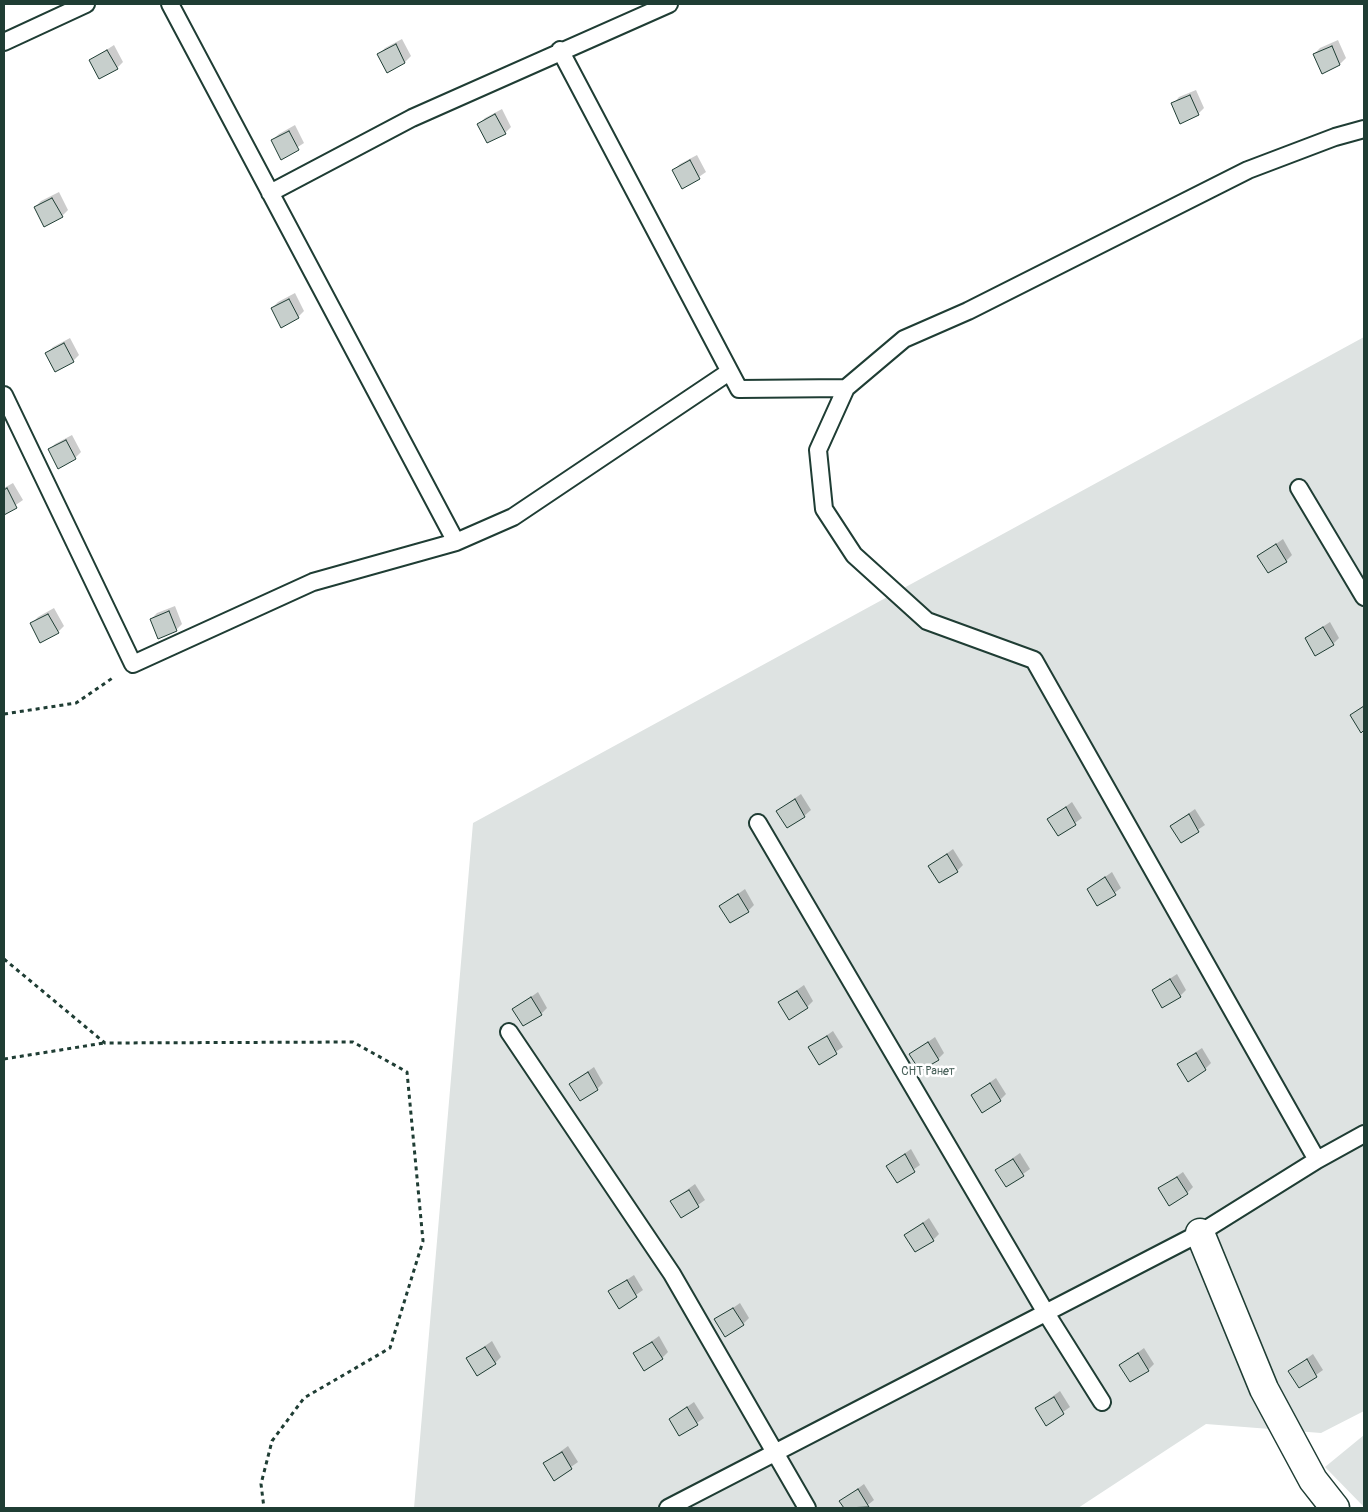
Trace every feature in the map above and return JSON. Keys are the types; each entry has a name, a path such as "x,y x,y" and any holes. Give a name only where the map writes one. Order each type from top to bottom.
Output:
{"street":[{"path":"1200,1233 1264,1389 1313,1480 1335,1508"}],"lane":[{"path":"4,42 86,4"},
{"path":"170,4 456,542"},
{"path":"270,193 412,118 560,50 669,4"},
{"path":"560,50 739,389 846,388"},
{"path":"1317,1160 1034,660 927,620 854,555 824,509 818,450 846,388 904,338 968,310 1248,170 1335,137 1364,129"},
{"path":"4,395 133,664 313,582 456,542 514,517 729,372"},
{"path":"1299,488 1364,597"},
{"path":"758,823 1046,1313 1102,1402"},
{"path":"509,1032 672,1274 807,1508"},
{"path":"668,1508 1200,1233 1317,1160 1364,1134"}],"path":[{"path":"4,714 76,703 133,664"},
{"path":"4,959 105,1043"},
{"path":"4,1059 105,1043 354,1042 407,1072 423,1241 390,1348 304,1398 272,1441 260,1484 264,1508"}],"green space":[{"name":"СНТ Ранет","path":"1364,337 1364,1411 1321,1433 1206,1424 1078,1508 414,1508 473,823"},
{"path":"1364,1435 1364,1507 1325,1467"}],"building":[{"path":"396,44 405,63 387,73 377,54"},
{"path":"1332,46 1340,65 1322,74 1313,54"},
{"path":"107,50 118,69 99,79 89,60"},
{"path":"1190,95 1199,115 1180,124 1171,103"},
{"path":"495,114 506,134 487,143 477,124"},
{"path":"289,131 299,150 281,160 271,140"},
{"path":"690,160 700,179 682,189 672,170"},
{"path":"52,198 63,217 44,227 34,207"},
{"path":"289,299 299,318 281,328 271,308"},
{"path":"64,343 74,362 55,372 45,353"},
{"path":"66,440 76,459 58,469 48,449"},
{"path":"7,488 17,508 4,515 4,490"},
{"path":"1276,544 1287,562 1268,573 1257,556"},
{"path":"169,611 177,631 158,639 150,619"},
{"path":"48,614 59,633 40,643 30,623"},
{"path":"1323,627 1334,645 1315,656 1305,638"},
{"path":"1364,706 1364,730 1361,733 1350,715"},
{"path":"795,799 805,817 787,828 776,811"},
{"path":"1066,807 1076,825 1058,836 1047,819"},
{"path":"1189,814 1199,832 1181,843 1170,826"},
{"path":"947,854 958,872 939,883 928,866"},
{"path":"1105,877 1116,895 1097,906 1087,889"},
{"path":"738,894 749,912 730,923 719,906"},
{"path":"1170,979 1181,997 1162,1008 1152,990"},
{"path":"797,991 808,1008 789,1020 778,1002"},
{"path":"531,997 542,1015 523,1026 512,1009"},
{"path":"827,1036 837,1054 819,1065 808,1047"},
{"path":"928,1042 939,1060 920,1071 909,1054"},
{"path":"1196,1053 1206,1070 1188,1082 1177,1064"},
{"path":"588,1072 598,1090 580,1101 569,1084"},
{"path":"990,1083 1001,1101 982,1113 971,1095"},
{"path":"905,1154 915,1172 897,1183 886,1166"},
{"path":"1013,1159 1024,1176 1006,1187 995,1170"},
{"path":"1177,1177 1188,1194 1169,1206 1158,1188"},
{"path":"689,1190 699,1207 681,1218 670,1201"},
{"path":"923,1223 934,1241 915,1252 904,1235"},
{"path":"627,1280 637,1297 619,1309 608,1291"},
{"path":"733,1308 744,1325 725,1337 714,1319"},
{"path":"652,1342 663,1359 644,1371 633,1353"},
{"path":"485,1347 496,1364 477,1376 466,1358"},
{"path":"1138,1353 1149,1371 1130,1382 1119,1365"},
{"path":"1307,1359 1317,1377 1299,1388 1288,1371"},
{"path":"1054,1397 1064,1414 1046,1426 1035,1408"},
{"path":"687,1407 698,1425 679,1436 669,1419"},
{"path":"562,1452 572,1469 554,1481 543,1463"},
{"path":"858,1489 869,1507 844,1508 839,1501"}]}
